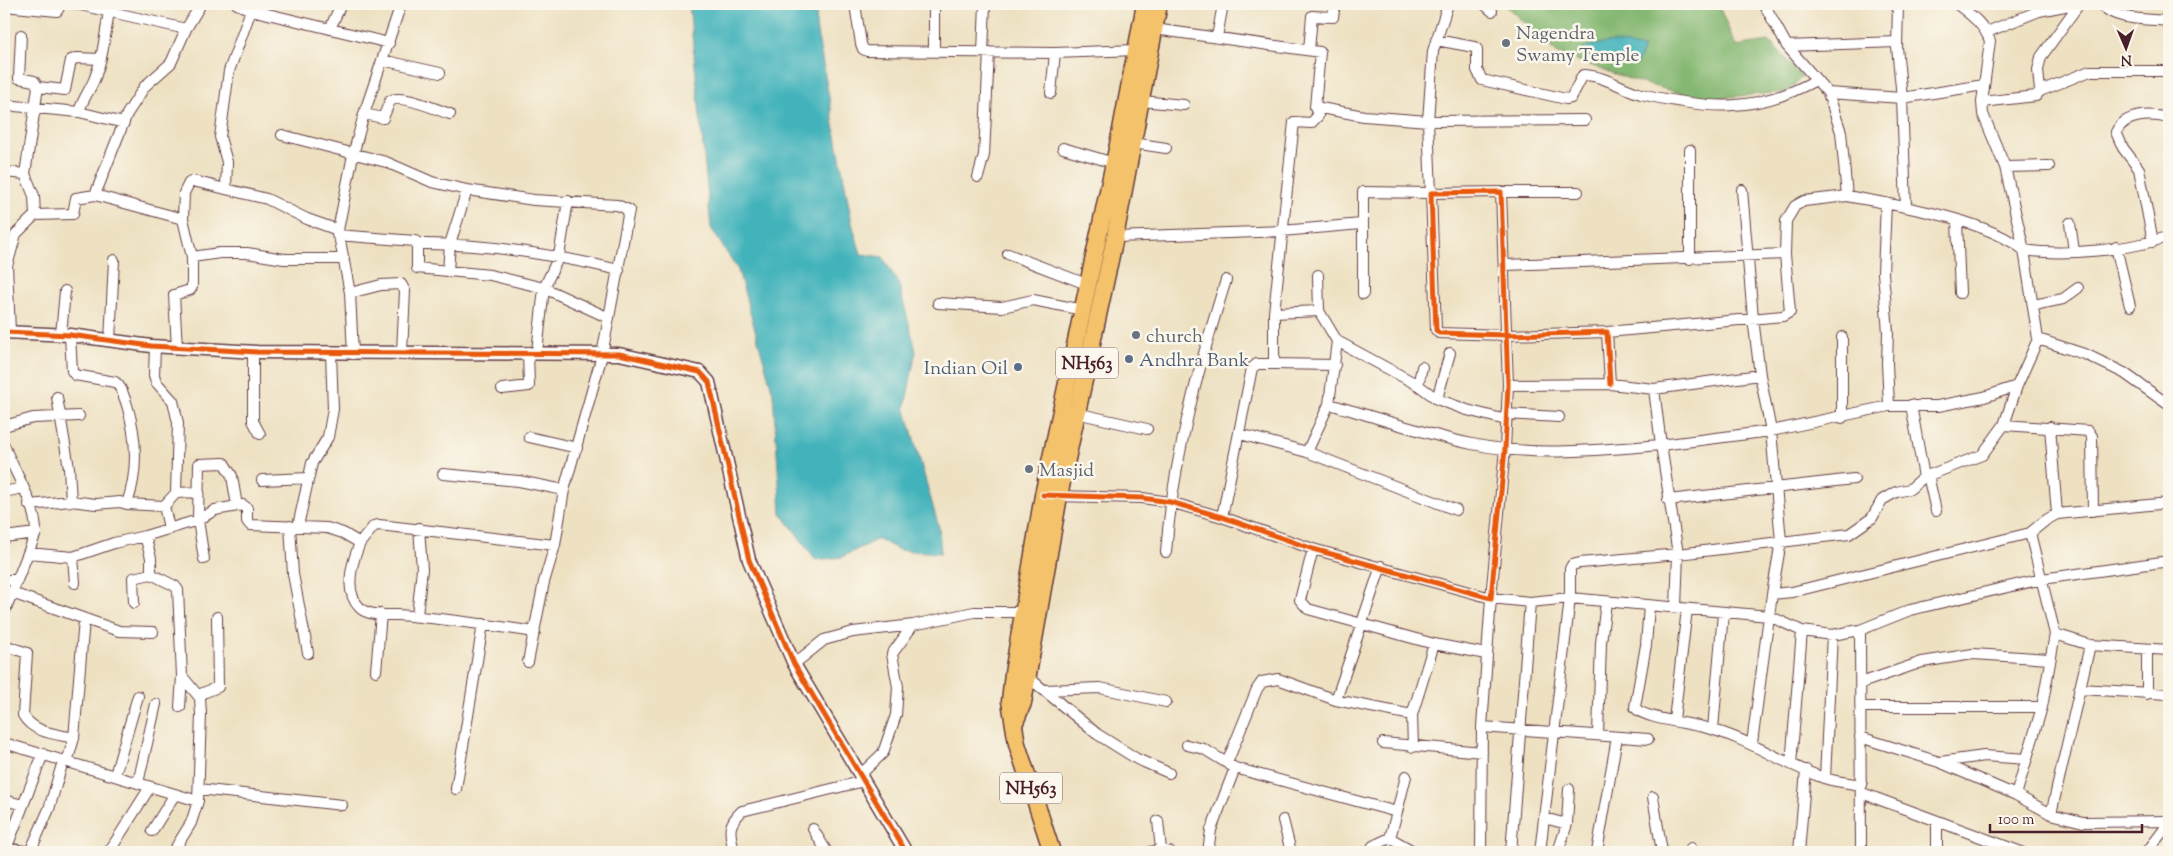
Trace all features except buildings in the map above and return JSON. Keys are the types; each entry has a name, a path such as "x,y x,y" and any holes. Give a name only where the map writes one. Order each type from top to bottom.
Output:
{"highway":[{"name":"NH563","path":"1015,722 1023,703 1028,677 1051,496 1083,310 1145,4"},
{"name":"NH563","path":"1052,852 1021,758 1010,701 1022,612 1051,496 1076,414 1115,238 1159,4"}],"street":[{"path":"4,6 57,12 61,4"},
{"path":"76,4 186,29"},
{"path":"95,195 124,124 145,86 171,63 186,29 201,4"},
{"path":"237,4 389,43"},
{"path":"330,29 340,4"},
{"path":"353,354 350,293 337,232 353,155 364,114 401,4"},
{"path":"854,4 863,50 1055,53 1136,50"},
{"path":"934,4 934,51"},
{"path":"978,178 984,155 988,52 985,4"},
{"path":"1217,37 1223,4"},
{"path":"1309,50 1312,16 1333,18 1335,4"},
{"path":"1448,4 1433,50 1428,121 1436,330 1444,335 1607,332 1784,316 1790,312 1785,254 1786,221 1795,206 1804,201 1847,196 1906,207 2008,238 2024,250 2047,254 2153,242 2169,236"},
{"path":"1764,4 1787,46 1828,93 1841,132 1847,196"},
{"path":"1898,4 1897,42 1902,98 1906,207"},
{"path":"1540,852 1570,598 1570,569 1572,565 1849,534 1872,518 1882,500 1896,492 1910,489 1926,476 1982,455 2004,425 2038,339 2024,250 2005,167 1983,114 1982,102 1990,50 1987,32 1957,4"},
{"path":"1987,32 2038,7 2074,4"},
{"path":"2040,91 2038,70 2041,57 2080,4"},
{"path":"2100,4 2105,10 2112,13 2136,18 2169,21"},
{"path":"226,188 227,162 220,137 229,71 249,8"},
{"path":"79,112 83,98 93,82 101,59 109,11"},
{"path":"1154,29 1320,52 1315,107 1318,116 1311,123 1294,122 1274,313 1274,364"},
{"path":"21,35 19,78 34,81 38,87 25,174 34,196 35,215"},
{"path":"1436,40 1474,47 1477,50 1477,70 1482,80 1566,99 1571,98 1584,75 1640,94 1717,106 1749,105 1790,94 1816,80"},
{"path":"1787,46 1897,42"},
{"path":"1051,93 1055,53"},
{"path":"38,87 65,90 72,60 77,58 101,59"},
{"path":"382,60 440,73"},
{"path":"1982,102 2036,96 2040,91 2090,71 2169,71"},
{"path":"1828,93 1902,98 1984,85"},
{"path":"364,114 383,118 391,99 419,103 450,114"},
{"path":"1141,101 1184,105"},
{"path":"4,105 79,112 124,124"},
{"path":"1315,107 1364,116 1428,121 1585,120"},
{"path":"2153,242 2138,169 2123,148 2116,132 2119,124 2130,118 2157,115 2169,118"},
{"path":"282,135 353,155 386,162 432,182 467,190 534,200 617,205 629,210 602,355 564,490 555,545 544,582 528,662"},
{"path":"1133,144 1166,148"},
{"path":"1063,148 1114,163"},
{"path":"1690,150 1690,259"},
{"path":"2005,167 2049,166"},
{"path":"4,172 25,174"},
{"path":"177,348 174,295 191,288 192,258 183,219 184,193 189,183 193,181 267,199 337,232 415,241 417,244 486,246 559,256 619,270"},
{"path":"448,271 450,244 467,190"},
{"path":"1742,190 1753,318 1760,375 1771,431 1781,541 1752,743"},
{"path":"1363,294 1361,224 1363,192 1578,192"},
{"path":"1481,852 1482,727 1486,654 1505,449 1508,385 1502,192"},
{"path":"183,219 95,195 76,198 73,214 35,215 16,234 7,266 7,331 66,335 177,348 253,352 353,354 533,352 619,354 700,372 709,382 749,560 794,664 906,852"},
{"path":"502,389 529,386 544,288 559,256 568,202"},
{"path":"1886,203 1883,273 1888,332 1886,363 1889,406"},
{"path":"1957,221 1960,293"},
{"path":"2070,223 2074,252"},
{"path":"1115,238 1282,231 1361,224"},
{"path":"417,244 416,268 490,275 544,288 609,318"},
{"path":"2116,247 2130,306"},
{"path":"192,258 220,253 248,253 284,259 344,259"},
{"path":"1008,254 1088,285"},
{"path":"1505,265 1748,257 1785,254"},
{"path":"110,341 114,260"},
{"path":"1318,276 1318,311 1337,341 1418,385 1437,399 1506,417 1559,417"},
{"path":"1166,552 1170,502 1197,374 1226,280"},
{"path":"350,293 381,284 401,284 405,291 402,352"},
{"path":"2034,305 2063,298 2078,288"},
{"path":"65,290 66,335 74,375 114,382 119,385 124,396 135,436 133,486 127,504"},
{"path":"938,303 1002,307 1033,300 1083,310"},
{"path":"1274,313 1318,311"},
{"path":"1607,332 1610,384"},
{"path":"1842,337 1842,418"},
{"path":"2038,339 2087,355 2102,362 2124,373 2169,404"},
{"path":"1307,452 1329,404 1337,341"},
{"path":"155,346 154,375 156,382 173,401 178,423 176,493 164,506"},
{"path":"253,352 254,421 260,434"},
{"path":"308,653 293,574 294,526 312,463 328,437 330,428 333,409 330,353"},
{"path":"1437,399 1450,353"},
{"path":"1222,516 1252,368 1258,364 1335,365"},
{"path":"1418,385 1422,367"},
{"path":"1508,385 1610,384 1654,389 1760,375"},
{"path":"1329,404 1472,444 1505,449 1585,451 1661,445 1771,431 1842,418 1889,406 1938,406 1984,397 2018,386"},
{"path":"1654,389 1668,500 1678,554 1682,608 1674,720"},
{"path":"57,398 69,468 71,501"},
{"path":"1911,405 1926,476 1936,511"},
{"path":"1076,414 1147,429"},
{"path":"4,426 33,418 78,416"},
{"path":"2004,425 2088,431 2092,436 2093,511"},
{"path":"2050,428 2057,514"},
{"path":"1240,434 1307,452 1456,510"},
{"path":"529,437 577,448"},
{"path":"4,445 7,464 23,488 36,524 36,533 4,613"},
{"path":"204,559 198,520 199,464 224,463 232,476 237,506"},
{"path":"444,474 519,481 564,490"},
{"path":"262,480 308,478"},
{"path":"1668,500 1776,486 1854,479"},
{"path":"4,492 23,488"},
{"path":"176,493 199,492"},
{"path":"1051,496 1142,498 1170,502 1222,516 1313,549 1381,566 1491,598 1530,602 1570,598 1769,616 1802,631 1832,635 1860,630 1910,610 2042,579 2169,561"},
{"path":"29,505 71,501 96,504 120,502 164,506"},
{"path":"1772,594 1792,592 2030,533 2057,514 2169,503"},
{"path":"28,553 73,557 114,543 198,520 215,510 243,505 247,508 247,521 250,525 327,528 344,533 360,543"},
{"path":"164,506 169,528"},
{"path":"535,632 361,610 355,602 350,583 353,559 360,543 374,526 379,524 555,545"},
{"path":"417,616 422,569 419,528"},
{"path":"4,537 36,533"},
{"path":"2016,795 2042,707 2055,634 2030,533"},
{"path":"145,536 151,558 150,574"},
{"path":"1313,549 1301,603 1308,609 1434,644 1486,654"},
{"path":"73,557 75,583"},
{"path":"1336,700 1381,566"},
{"path":"134,603 133,578 150,574 175,586 178,590 182,676 180,708"},
{"path":"4,580 17,580"},
{"path":"12,593 84,620 124,632 153,632"},
{"path":"1511,852 1530,602"},
{"path":"1598,734 1600,643 1606,602"},
{"path":"1649,606 1646,645 1635,707 1638,712 1646,716 1713,729 1752,743 1792,764 1825,778 1862,789 1937,822 2021,852"},
{"path":"794,664 824,640 853,632 913,625 974,612 1022,612"},
{"path":"1713,729 1723,613"},
{"path":"376,671 381,614"},
{"path":"173,852 191,823 198,801 200,698 203,693 218,687 217,617"},
{"path":"43,754 5,850 31,852 49,809 74,738 84,620"},
{"path":"456,789 483,624"},
{"path":"734,852 730,827 734,818 742,811 862,778 882,753 896,715 898,687 892,654 913,625"},
{"path":"1860,630 1861,852"},
{"path":"1792,764 1802,631"},
{"path":"2055,634 2090,645 2169,650"},
{"path":"1825,778 1832,635"},
{"path":"1413,747 1412,715 1434,644"},
{"path":"4,645 27,653 23,715 28,723 40,730 74,738"},
{"path":"2051,814 2090,645"},
{"path":"2147,650 2147,694"},
{"path":"1861,683 1922,662 1973,654 2050,659"},
{"path":"182,676 200,698"},
{"path":"1028,677 1097,734 1137,759 1169,773"},
{"path":"1208,852 1211,830 1231,765 1262,682 1278,679 1336,700 1412,715"},
{"path":"1045,690 1100,688 1166,702"},
{"path":"2079,689 2169,694"},
{"path":"115,775 138,696"},
{"path":"138,783 156,704"},
{"path":"1861,707 2042,707"},
{"path":"1482,727 1648,739"},
{"path":"1597,852 1617,737"},
{"path":"1860,737 1940,762 2016,795 2051,814 2083,822 2169,822"},
{"path":"4,743 198,801"},
{"path":"1384,743 1482,752"},
{"path":"1187,745 1204,749 1231,765 1397,812"},
{"path":"1940,762 1984,756 2027,759"},
{"path":"1799,852 1806,770"},
{"path":"1390,838 1406,776"},
{"path":"109,852 150,787"},
{"path":"199,789 342,805"},
{"path":"1558,852 1567,824 1569,789"},
{"path":"152,831 175,794"},
{"path":"1653,797 1662,852"},
{"path":"4,800 23,805"},
{"path":"1544,818 1567,824"},
{"path":"1283,820 1291,852"},
{"path":"1150,852 1166,851 1158,821"},
{"path":"1937,822 1937,852"},
{"path":"2147,852 2169,822"},
{"path":"813,829 827,852"},
{"path":"1370,852 1372,846 1390,838"},
{"path":"1390,838 1414,852"}],"green space":[{"path":"1504,4 1718,4 1736,46 1769,41 1802,77 1786,92 1704,99 1638,82 1558,54"}],"water":[{"path":"689,4 817,4 816,26 852,223 861,254 883,257 899,285 916,351 905,407 939,528 941,553 899,550 878,539 842,557 816,560 781,513 773,393 738,270 711,228"},
{"path":"1613,42 1644,48 1637,64 1630,65 1618,62 1582,50 1588,46"}],"cycle path":[{"path":"1043,495 1142,498 1170,502 1222,517 1313,549 1491,598 1505,449 1508,385 1501,192 1431,193 1436,330 1439,333 1506,335 1607,332 1610,384"},
{"path":"4,332 70,335 151,346 257,352 619,354 700,372 709,382 749,560 794,664 906,852"}],"place":[{"name":"Nagendra Swamy Temple","path":"1506,43"},
{"name":"church","path":"1136,335"},
{"name":"Andhra Bank","path":"1129,359"},
{"name":"Indian Oil","path":"1018,367"},
{"name":"Masjid","path":"1029,469"}]}
